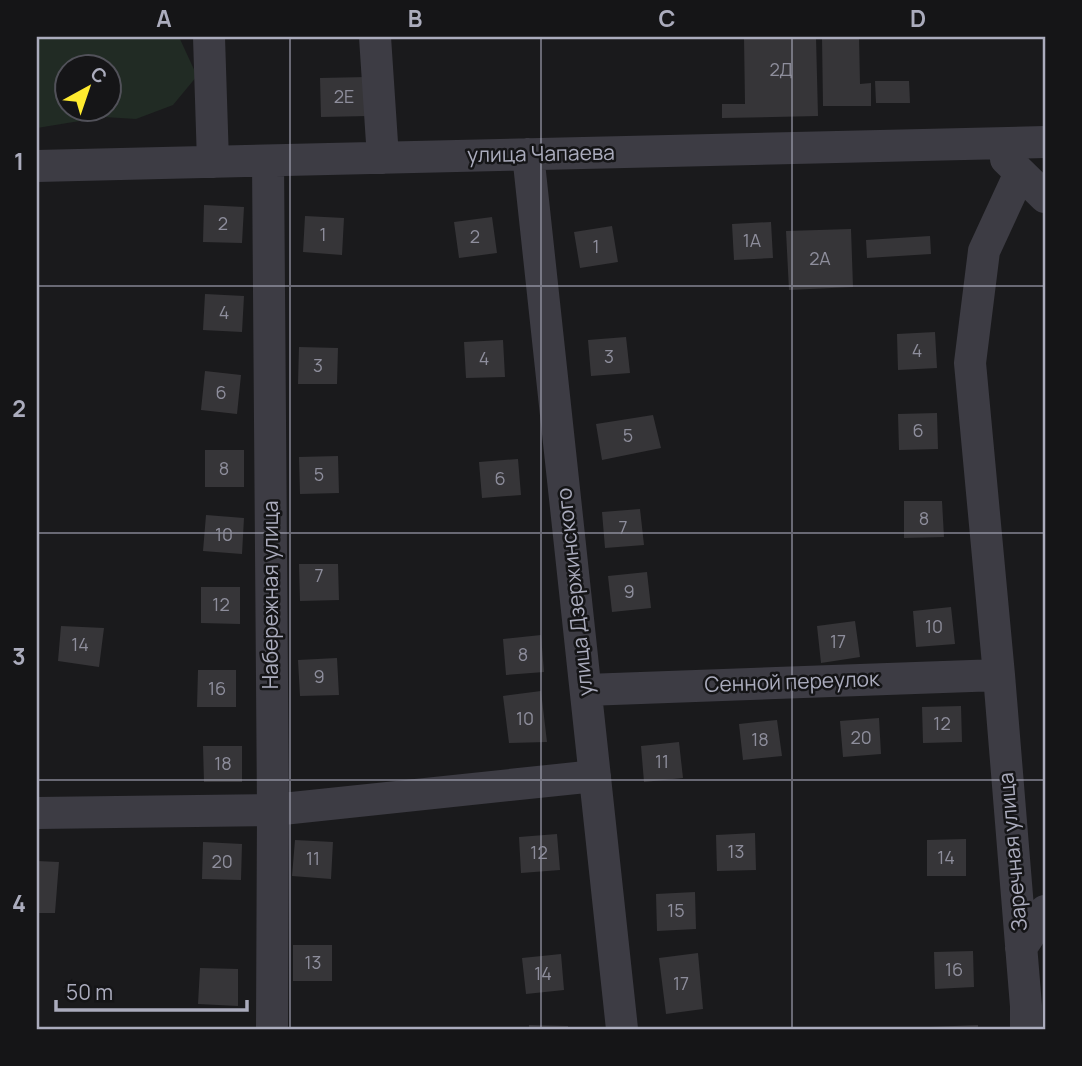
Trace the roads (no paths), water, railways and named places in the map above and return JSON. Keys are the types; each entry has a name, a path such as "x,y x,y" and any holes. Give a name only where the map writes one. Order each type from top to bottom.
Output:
{"street":[{"path":"209,37 213,162"},
{"path":"375,37 383,158"},
{"name":"улица Чапаева","path":"37,166 1045,142"},
{"path":"990,143 1045,197"},
{"name":"улица Дзержинского","path":"528,154 622,1029"},
{"name":"Набережная улица","path":"268,161 272,1029"},
{"name":"Заречная улица","path":"1020,173 984,251 970,363 999,675 1026,1029"},
{"name":"Сенной переулок","path":"586,690 999,675"},
{"path":"37,813 273,810 595,776"},
{"path":"1021,948 1045,911"}]}
